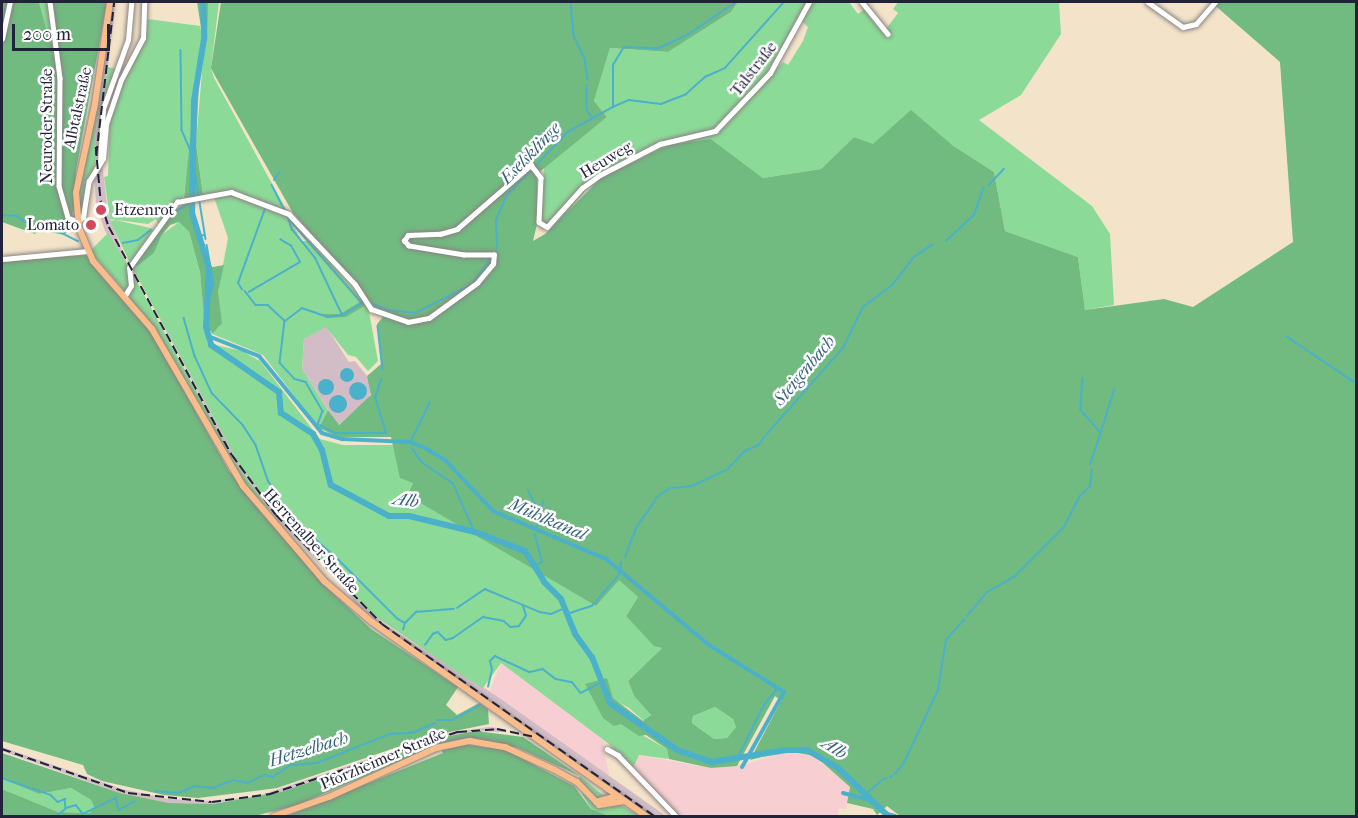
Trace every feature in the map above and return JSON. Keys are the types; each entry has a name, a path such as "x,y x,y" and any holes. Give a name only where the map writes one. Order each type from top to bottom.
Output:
{"main road":[{"name":"Albtalstraße","path":"78,221 76,183 95,104 110,2"},
{"name":"Herrenalber Straße","path":"78,221 88,251 160,341 243,486 324,581 372,622 604,787 616,799"},
{"name":"Pforzheimer Straße","path":"274,816 329,797 436,748 470,741 514,750 570,778 596,802"},
{"path":"604,787 607,800"},
{"path":"596,802 602,806 616,799"},
{"path":"596,802 616,799 625,801 646,816"}],"street":[{"path":"2,39 10,2"},
{"name":"Neuroder Straße","path":"50,2 60,78 57,172 66,214 71,222 78,221"},
{"path":"100,163 103,109 128,40 131,2"},
{"path":"78,221 83,218 89,181 100,163 117,89 143,38 144,2"},
{"name":"Talstraße","path":"701,137 725,122 770,73 809,2"},
{"path":"864,2 888,34"},
{"path":"1148,2 1184,27 1196,24 1215,2"},
{"name":"Heuweg","path":"124,297 131,286 130,267 177,202 195,197 237,193 289,214 344,272 366,302 380,314 415,322 437,315 468,292 493,264 494,255 464,255 409,246 404,238 457,229 526,167 536,168 541,181 539,224 548,226 582,188 630,158 660,144 701,137"},
{"path":"3,259 88,251"},
{"path":"607,749 618,754 676,816"}],"shaded area":[{"path":"113,2 114,17 95,163 96,128"},
{"path":"102,163 108,213 128,266 105,231 96,205 94,171"},
{"path":"132,267 238,462 328,574 271,512 235,462"},
{"path":"326,326 349,362 355,361 367,376 372,389 368,400 338,425 302,369 304,339"},
{"path":"331,573 384,624 501,699 666,816 651,816 396,635 357,605"},
{"path":"399,632 490,691 501,663 605,741 603,745 609,774 606,778"},
{"path":"489,727 505,729 504,732 476,731 444,737 281,792 213,804 169,803 120,793 2,751 2,747 122,789 169,799 212,801 258,796 443,734"},
{"path":"786,751 815,757 850,787 846,809 839,808 838,816 679,816 632,770 638,755 711,768 747,764"}],"green space":[{"path":"2,2 39,2 50,42 54,43 49,2 107,2 76,170 74,209 65,235 38,230 35,234 2,222"},
{"path":"39,2 49,2 54,43 50,42"},
{"path":"113,2 96,128 95,163 81,215 78,196"},
{"path":"197,2 208,2 207,39 203,40"},
{"path":"208,2 219,2 211,68 214,78 287,211 276,210 237,191 203,195 196,143"},
{"path":"221,2 738,2 731,12 668,52 610,48 594,101 607,117 537,174 537,224 533,241 545,234 602,177 669,145 711,139 763,178 821,169 854,137 873,144 911,110 952,145 994,172 1005,231 1078,257 1085,310 1164,299 1193,307 1293,242 1280,62 1211,2 1356,2 1356,816 900,816 887,806 877,815 873,809 847,803 850,787 815,756 786,751 750,760 781,701 775,696 737,766 711,768 669,759 667,749 646,735 639,736 621,724 614,726 603,718 585,684 607,678 613,698 643,721 651,715 634,696 628,681 662,648 654,646 626,616 638,597 619,580 596,606 407,495 413,483 400,478 391,437 338,437 319,428 328,410 339,425 371,395 367,376 381,364 377,324 383,317 293,213 211,68","holes":["715,707 733,719 736,727 727,738 714,739 692,723 693,716"]},
{"path":"738,2 807,2 770,69 720,130 783,62 788,65 803,41 808,27 802,22 813,2 849,2 858,14 864,9 889,37 886,29 898,13 893,9 898,2 1059,2 1061,34 1021,95 979,120 1092,206 1110,234 1114,305 1085,310 1078,257 1005,231 994,172 952,145 873,145 854,137 821,169 763,178 711,139 632,160 586,190 559,222 541,224 544,167 607,117 594,101 610,48 668,52 731,12"},
{"path":"148,19 200,26 203,40 184,196 158,223 156,219 148,224 110,219 104,177 108,176 110,117 123,82 146,39"},
{"path":"108,67 116,69 102,105"},
{"path":"199,84 196,144 203,195 184,198 194,101"},
{"path":"236,194 288,217 302,241 310,241 318,248 363,300 341,314 319,314 345,317 366,305 369,312 378,361 368,371 356,357 348,355 326,327 304,339 302,369 328,410 319,428 263,355 210,333 219,327 218,292 228,238 214,197"},
{"path":"191,199 191,213 208,268 224,265 218,292 222,323 213,333 205,327 200,272 189,232 179,222 170,225 161,236 154,253 137,266 134,263 174,211"},
{"path":"116,220 154,229 130,263 110,221"},
{"path":"179,222 189,232 200,272 207,343 242,351 260,361 320,439 343,445 393,445 413,483 407,494 596,606 619,579 638,597 626,616 654,645 662,648 628,681 634,696 651,715 644,721 629,708 586,684 621,723 667,749 669,759 639,755 632,770 609,744 501,663 483,688 466,678 371,613 331,573 333,566 325,566 282,520 238,462 132,267 154,253 160,236"},
{"path":"108,233 128,266 130,284 125,292 90,251"},
{"path":"86,255 152,333 229,471 322,583 371,629 458,687 446,705 457,715 479,703 488,709 489,724 430,736 277,788 198,798 164,795 102,781 87,774 83,765 2,741 2,261"},
{"path":"130,269 235,462 271,512 327,576 239,477 151,323 130,300"},
{"path":"363,300 366,305 346,317 327,318 319,314 340,314"},
{"path":"715,707 733,719 736,727 727,738 714,739 692,723 693,716"},
{"path":"476,731 523,737 580,776 518,748 467,738 443,743 297,805 255,816 2,816 2,789 58,812 90,813 94,807 91,800 71,788 39,794 2,779 2,753 120,793 169,803 213,804 281,792 444,737"},
{"path":"461,744 506,750 574,786 591,809 609,816 287,816 443,753 441,749"},
{"path":"580,776 606,796 597,799 578,780"},
{"path":"2,779 39,794 71,788 91,800 94,807 90,813 58,812 2,789"},
{"path":"584,792 595,805 605,808 617,803 640,816 609,816 591,809 582,794"}],"water":[{"path":"344,368 350,368 354,375 350,382 344,382 340,378 340,372"},
{"path":"323,379 329,379 334,387 332,393 323,395 318,390 318,384"},
{"path":"358,382 364,385 367,391 364,397 358,400 352,397 349,391 352,385"},
{"path":"338,395 345,397 347,404 345,411 338,413 331,411 329,404 331,397"}],"waterway":[{"name":"Alb","path":"203,2 204,39 194,101 192,213 209,268 206,327 211,345 279,392 281,413 313,434 322,450 331,485 389,516 409,516 475,532 525,551 544,582 561,599 575,634 592,657 610,703 677,750 712,762 786,750 807,750 838,768 888,816"},
{"path":"571,2 574,36 585,59 588,80"},
{"name":"Eselsklinge","path":"497,249 496,220 507,195 568,132 613,107 613,65 624,47 659,48 689,34 736,2"},
{"path":"613,107 629,100 661,104 685,95 705,77 725,68 784,2"},
{"path":"181,50 182,130 192,153 206,239"},
{"path":"587,85 587,110 593,118"},
{"name":"Steigenbach","path":"988,186 1004,169"},
{"path":"274,180 279,173"},
{"path":"272,185 285,210"},
{"name":"Steigenbach","path":"946,241 974,215 983,189"},
{"path":"170,217 191,201"},
{"path":"242,290 238,283 265,209"},
{"path":"2,215 17,216 34,228"},
{"path":"288,216 292,229 316,259 342,314"},
{"path":"289,219 362,303"},
{"path":"38,229 54,229 78,241"},
{"path":"123,243 138,240 151,230"},
{"name":"Alb","path":"199,236 204,235"},
{"path":"249,292 300,262 291,246 281,240"},
{"name":"Alb","path":"207,245 214,283 208,306"},
{"name":"Steigenbach","path":"766,435 843,348 863,307 893,284 914,257 932,245"},
{"name":"Eselsklinge","path":"473,283 491,258"},
{"name":"Eselsklinge","path":"368,302 388,310 415,313 469,286"},
{"path":"245,291 256,305 268,305 285,321 280,363 295,379 306,382 323,411 318,425"},
{"path":"285,321 302,308 328,317 343,315 364,302"},
{"path":"184,318 195,356 212,393 243,425 256,445 269,482 294,521 334,555"},
{"path":"378,326 383,370"},
{"name":"Mühlkanal","path":"208,336 259,356 322,433 342,439 410,442 427,449 446,461 493,511 606,559 709,645 784,692 742,767"},
{"path":"1286,336 1356,383"},
{"path":"1083,378 1081,410 1101,433 1091,464"},
{"path":"320,425 335,433 386,433 375,398 381,379"},
{"path":"1101,432 1114,390"},
{"path":"411,441 430,402"},
{"name":"Steigenbach","path":"673,488 692,486 727,470 745,451 759,445 764,437"},
{"path":"412,448 423,463 453,483 475,532"},
{"path":"967,616 986,593 1014,577 1064,527 1080,496 1090,486 1092,470"},
{"name":"Steigenbach","path":"656,498 670,488"},
{"path":"528,490 542,516"},
{"path":"537,528 543,501"},
{"name":"Steigenbach","path":"625,557 636,528 655,501"},
{"path":"535,535 542,562 535,566"},
{"path":"338,559 398,619 405,623 416,612 454,609"},
{"name":"Mühlkanal","path":"619,575 621,562"},
{"path":"567,614 592,606 618,576"},
{"path":"457,608 485,589 540,612 551,614 565,608"},
{"path":"425,645 433,634 438,632 446,640 453,638 483,617 504,621 511,627 519,626 526,616 523,606"},
{"path":"894,775 904,763 938,690 946,640 964,620"},
{"path":"403,630 405,623"},
{"name":"Hetzelbach","path":"488,687 492,670 490,661 495,656 530,672 543,669 556,679 572,682 581,693 600,683"},
{"path":"737,759 764,705 778,688"},
{"name":"Hetzelbach","path":"437,720 453,720 480,705"},
{"name":"Hetzelbach","path":"155,791 178,793 195,786 213,788 234,780 248,783 264,775 273,777 290,765 317,763 390,734 412,733 435,723"},
{"name":"Hetzelbach","path":"2,778 51,795 58,802 65,799 66,808 76,805 83,814 116,798 119,810 135,801"},
{"path":"882,780 887,778"},
{"path":"867,793 880,782"},
{"path":"843,793 872,801"},
{"path":"57,816 65,809"},
{"name":"Alb","path":"887,814 895,816"}],"railway":[{"path":"96,155 114,2"},
{"path":"96,147 101,203 109,227 232,455 276,515 382,624 654,816"},
{"path":"2,749 128,793 212,802 270,794 458,732 497,729 535,737"}],"place":[{"name":"Etzenrot","path":"101,210"},
{"name":"Lomato","path":"91,225"}]}
